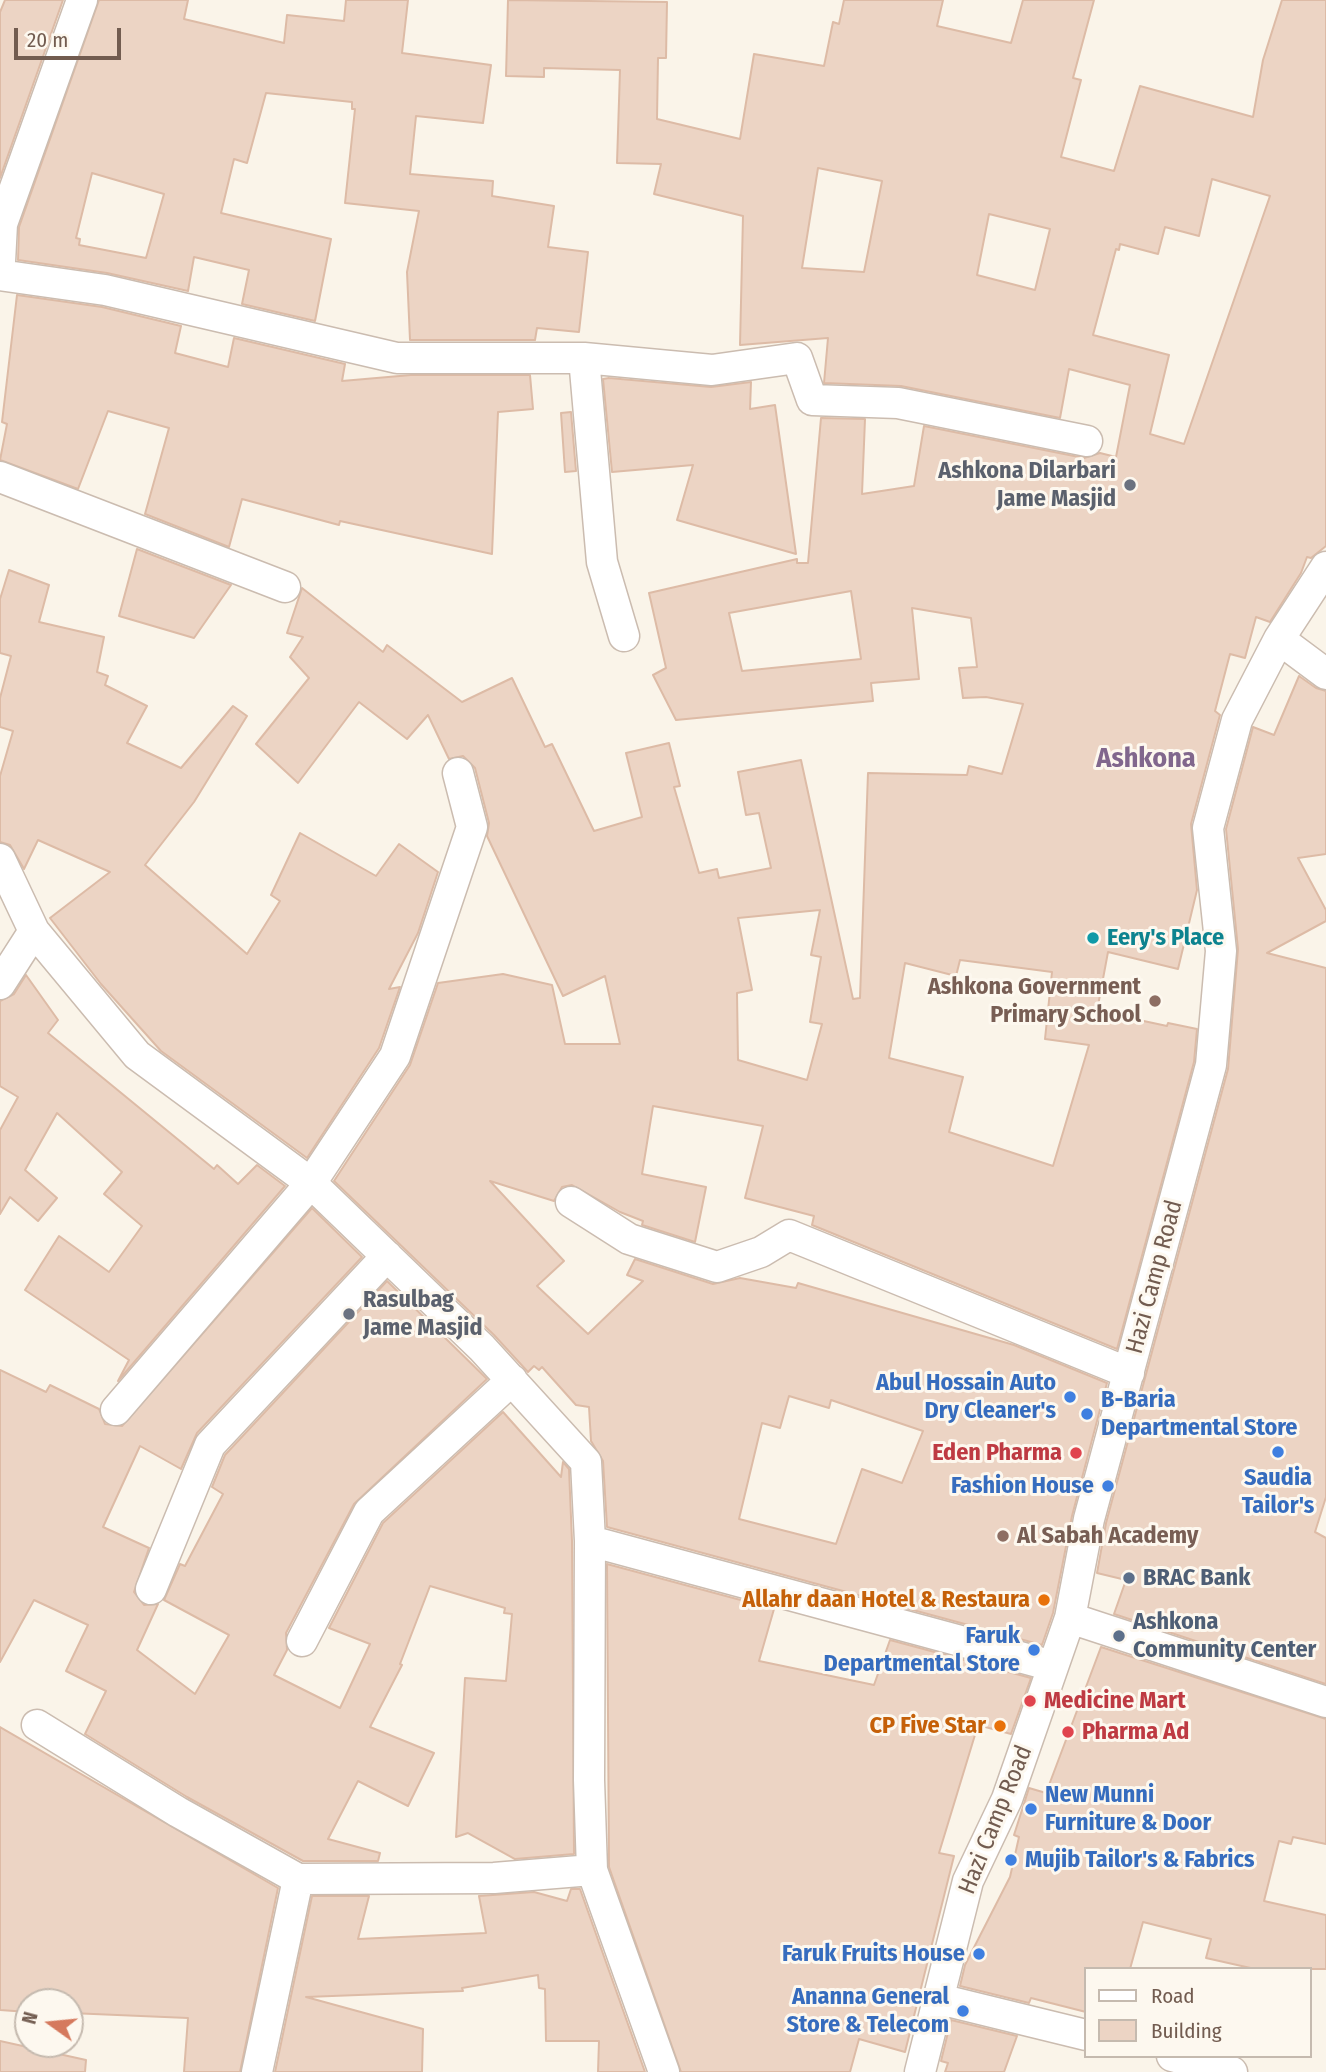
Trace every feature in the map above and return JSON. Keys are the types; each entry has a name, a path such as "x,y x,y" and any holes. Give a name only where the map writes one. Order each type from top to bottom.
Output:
{"street":[{"path":"0,262 11,160 82,0"},
{"path":"0,275 105,290 397,358 584,358 712,370 797,358 812,400 898,403 1087,441"},
{"path":"584,358 603,562 624,636"},
{"path":"0,477 285,587"},
{"name":"Hazi Camp Road","path":"920,2072 968,1881 1007,1799 1070,1618 1089,1519 1211,1065 1221,951 1208,828 1237,720 1279,639 1326,567"},
{"path":"1279,639 1326,674"},
{"path":"116,1410 311,1183 395,1055 472,827 458,773"},
{"path":"0,859 34,931 137,1055 311,1183 512,1380 586,1462 590,1541 589,1780 592,1870 664,2072"},
{"path":"0,984 34,931"},
{"path":"571,1202 629,1239 717,1267 761,1252 789,1235 1129,1373"},
{"path":"151,1588 210,1445 387,1256"},
{"path":"302,1641 369,1512 512,1380"},
{"path":"590,1541 1053,1666"},
{"path":"1070,1618 1326,1702"},
{"path":"37,1726 178,1812 298,1879 494,1878 592,1870"},
{"path":"257,2072 298,1879"},
{"path":"939,1999 1084,2035"},
{"path":"1180,2058 1232,2072"}],"building":[{"path":"5,0 63,0 0,178 0,12"},
{"path":"99,0 188,0 184,19 284,43 287,15 344,21 346,0 408,0 402,53 491,65 483,123 416,116 410,174 493,181 492,196 554,206 548,247 588,252 579,332 537,328 535,340 410,340 407,272 419,211 345,203 355,109 352,109 352,102 266,93 247,163 234,159 221,213 331,239 315,321 242,304 249,270 194,257 188,291 107,273 18,260 19,227","holes":["92,173 164,194 146,258 79,245 80,239 76,238"]},
{"path":"508,0 667,2 666,58 658,58 657,119 740,139 754,54 824,66 833,22 839,24 844,0 943,0 937,26 1011,43 1023,0 1094,0 1073,78 1081,80 1061,157 1114,171 1140,86 1253,117 1263,60 1282,0 1326,0 1326,546 1311,558 1307,557 1301,573 1270,622 1256,617 1245,658 1230,654 1215,711 1220,715 1191,824 1197,890 1178,969 1108,952 1097,1011 1167,1026 1168,1023 1197,1029 1194,1062 1117,1349 812,1225 814,1216 745,1198 763,1126 653,1106 642,1174 706,1187 695,1242 642,1225 643,1221 620,1212 572,1185 562,1187 554,1201 490,1181 564,1261 537,1286 588,1334 643,1281 627,1275 635,1259 713,1284 740,1278 796,1288 798,1283 1014,1345 1107,1383 1072,1516 1053,1613 1042,1645 607,1527 603,1461 591,1441 589,1407 576,1405 542,1367 539,1370 534,1366 528,1372 494,1335 334,1181 410,1065 438,983 503,974 552,985 565,1044 620,1044 605,976 563,996 487,836 489,823 475,768 463,756 449,759 428,715 407,739 359,702 298,783 256,744 309,678 290,657 303,637 287,633 302,588 383,652 387,645 462,702 512,678 545,747 552,744 594,831 642,817 626,753 669,743 680,786 674,787 699,873 717,869 719,878 771,868 759,813 746,815 738,772 801,760 853,999 860,998 868,773 967,775 969,766 1002,774 1023,704 986,697 963,698 959,668 977,667 971,618 912,608 919,679 871,683 873,701 676,720 653,675 666,668 649,593 797,559 797,563 808,563 821,418 865,419 862,494 914,486 924,426 1084,458 1100,453 1116,457 1130,385 1069,369 1060,418 901,386 824,383 828,338 740,345 743,216 654,194 661,164 617,163 620,70 544,68 544,77 506,76","holes":["818,168 882,181 864,272 802,268","1212,179 1270,196 1184,444 1150,434 1169,355 1093,335 1116,249 1119,250 1120,244 1158,254 1165,227 1199,236","989,214 1050,229 1035,290 977,275","851,591 861,659 742,671 729,613","820,910 811,955 821,957 810,1022 822,1024 807,1080 738,1060 737,993 752,990 738,918","960,960 1052,972 1045,1039 1089,1045 1053,1166 949,1132 963,1077 889,1058 905,963 956,976","789,1396 829,1408 831,1400 923,1431 902,1483 862,1469 836,1544 739,1519 762,1423 780,1428"]},
{"path":"17,295 102,307 181,326 175,353 228,367 234,338 345,364 342,381 411,375 530,375 533,409 498,412 492,554 340,521 339,525 242,499 229,547 145,514 169,428 108,411 78,489 0,460 7,424 2,422"},
{"path":"603,379 711,387 751,382 750,409 775,405 796,554 677,520 693,465 612,472"},
{"path":"571,412 576,471 565,472 561,413"},
{"path":"137,549 231,585 194,638 119,616"},
{"path":"9,570 49,585 39,622 104,637 97,672 108,676 105,685 147,706 127,743 181,768 233,706 247,716 194,802 145,865 247,954 280,901 271,895 300,833 376,876 399,844 438,872 418,933 389,989 400,987 379,1048 307,1158 161,1051 101,984 50,918 110,872 38,840 24,869 10,845 0,842 0,776 13,731 0,727 0,698 11,656 0,653 0,599"},
{"path":"1299,676 1316,688 1326,691 1326,854 1298,858 1326,910 1326,921 1267,953 1326,968 1326,1497 1315,1532 1326,1538 1326,1684 1114,1614 1126,1580 1097,1573 1106,1523 1228,1069 1238,949 1226,829 1253,727 1274,735"},
{"path":"26,975 58,1020 48,1033 214,1169 217,1165 238,1184 257,1165 285,1186 118,1381 129,1360 25,1290 59,1236 109,1272 142,1226 104,1194 122,1172 57,1113 25,1170 57,1198 38,1221 10,1197 0,1214 0,1130 18,1097 0,1086 0,1001 14,994"},
{"path":"312,1208 362,1257 197,1433 181,1469 140,1446 103,1527 149,1548 134,1592 144,1605 158,1604 137,1650 195,1694 229,1635 164,1600 180,1564 185,1566 223,1494 212,1487 225,1455 387,1281 487,1379 354,1504 286,1633 287,1650 274,1675 340,1708 370,1644 329,1628 383,1523 503,1412 561,1477 563,1462 569,1469 574,1854 515,1859 468,1833 456,1837 465,1678 506,1681 512,1614 504,1613 505,1608 430,1586 400,1664 402,1665 370,1727 434,1753 408,1806 358,1781 328,1839 380,1853 378,1861 303,1861 187,1797 85,1734 106,1691 66,1671 88,1625 34,1600 0,1662 0,1370 46,1392 50,1385 99,1409 105,1424 122,1426"},
{"path":"607,1564 774,1609 759,1661 874,1685 890,1640 1031,1678 1011,1734 978,1725 939,1853 954,1856 905,2052 859,2039 850,2072 681,2072 609,1867"},
{"path":"1101,1647 1326,1719 1326,1844 1293,1837 1291,1844 1279,1841 1264,1901 1326,1915 1326,1969 1246,1967 1206,1958 1211,1939 1143,1922 1131,1967 1084,1967 1084,2011 1031,1998 1029,2003 960,1986 965,1965 1010,1877 1019,1837 1014,1835 1029,1788 1046,1793"},
{"path":"0,1727 278,1888 240,2072 184,2072 188,2018 84,2014 84,1988 14,1988 14,2011 0,2010"},
{"path":"571,1889 580,1889 645,2072 598,2072 599,2041 546,2041 545,1989 539,1988 538,1975 462,1988 463,1991 306,1997 423,2029 422,2072 275,2072 312,1896 369,1896 358,1939 486,1933 479,1896 534,1892 567,1901"},
{"path":"951,2020 1017,2036 1004,2072 945,2072 948,2063 941,2061"},
{"path":"0,2041 14,2044 14,2058 86,2060 85,2072 0,2072"}],"place":[{"name":"Ashkona Dilarbari Jame Masjid","path":"1130,485"},
{"name":"Eery's Place","path":"1093,938"},
{"name":"Ashkona Government Primary School","path":"1155,1001"},
{"name":"Rasulbag Jame Masjid","path":"349,1314"},
{"name":"Abul Hossain Auto Dry Cleaner's","path":"1070,1397"},
{"name":"B-Baria Departmental Store","path":"1087,1414"},
{"name":"Saudia Tailor's","path":"1278,1452"},
{"name":"Eden Pharma","path":"1076,1453"},
{"name":"Fashion House","path":"1108,1486"},
{"name":"Al Sabah Academy","path":"1003,1536"},
{"name":"BRAC Bank","path":"1129,1578"},
{"name":"Allahr daan Hotel & Restaura","path":"1044,1600"},
{"name":"Ashkona Community Center","path":"1119,1636"},
{"name":"Faruk Departmental Store","path":"1034,1650"},
{"name":"Medicine Mart","path":"1030,1701"},
{"name":"CP Five Star","path":"1000,1726"},
{"name":"Pharma Ad","path":"1068,1732"},
{"name":"New Munni Furniture & Door","path":"1031,1809"},
{"name":"Mujib Tailor's & Fabrics","path":"1011,1860"},
{"name":"Faruk Fruits House","path":"979,1954"},
{"name":"Ananna General Store & Telecom","path":"963,2011"}],"district":[{"name":"Ashkona","path":"1146,759"}]}
